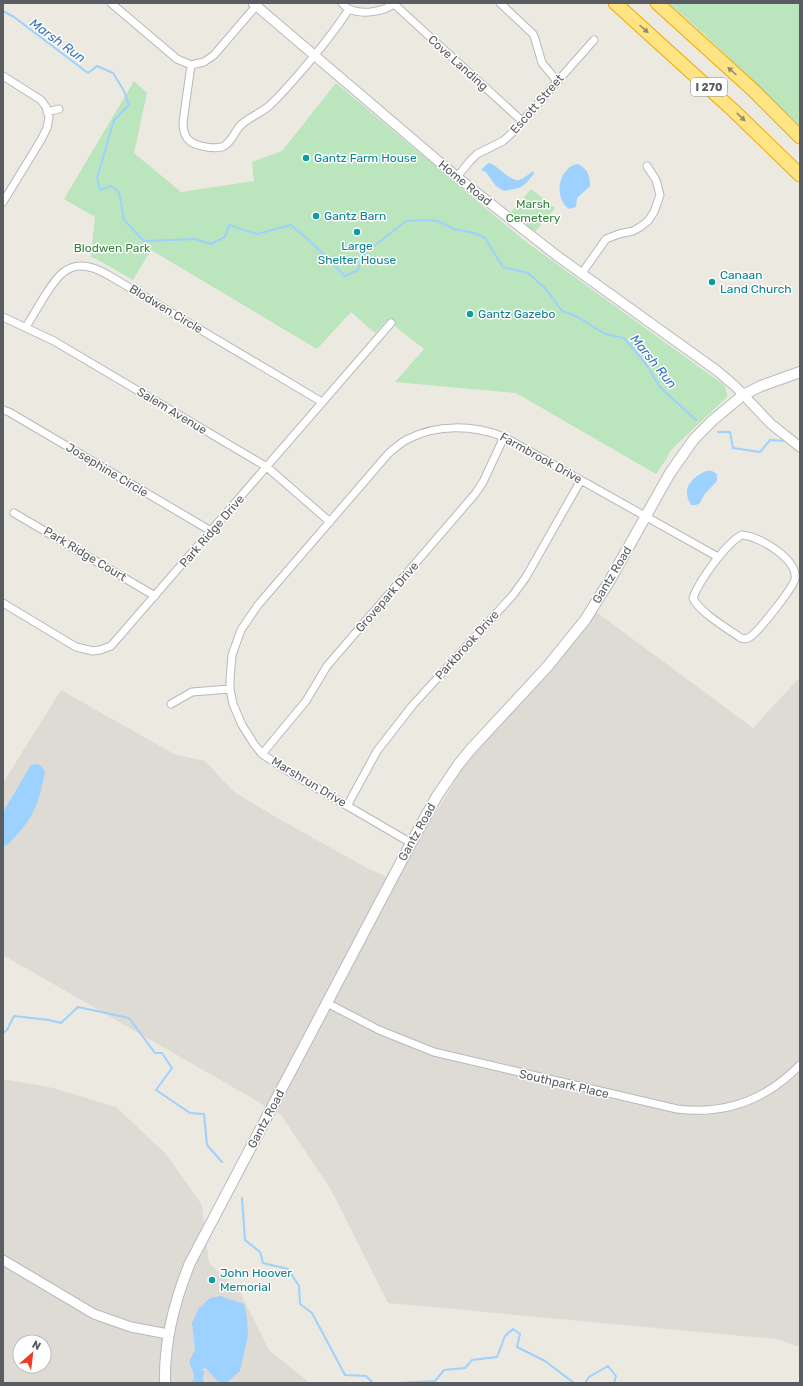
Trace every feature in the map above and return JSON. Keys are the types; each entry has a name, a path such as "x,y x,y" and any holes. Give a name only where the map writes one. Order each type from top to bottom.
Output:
{"highway":[{"name":"I 270","path":"615,3 734,111 800,175"},
{"name":"I 270","path":"657,3 752,89 800,137"}],"main road":[{"name":"Gantz Road","path":"165,1383 170,1321 190,1263 437,796 471,749 547,667 585,620 610,580 670,473 694,439 712,420 743,395 767,384 800,372"}],"street":[{"path":"111,3 177,59 191,65 204,62 214,54 255,4"},
{"path":"342,3 349,9 367,12 394,4"},
{"path":"500,3 533,34 542,63 557,81"},
{"name":"Home Road","path":"255,4 457,177 556,255 716,370 771,424 794,442"},
{"name":"Cove Landing","path":"394,4 522,122"},
{"path":"191,65 183,129 185,136 193,144 213,148 221,147 228,143 242,124 268,107 278,97 315,56 349,9"},
{"name":"Escott Street","path":"457,177 470,160 477,154 503,141 522,122 594,40"},
{"path":"3,76 41,100 48,112 48,124 44,133 3,202"},
{"path":"48,112 59,109"},
{"path":"582,273 606,240 619,234 633,231 640,227 648,221 654,212 660,195 656,180 647,166"},
{"name":"Blodwen Circle","path":"26,327 60,274 69,268 82,266 89,267 99,270 120,282 322,402"},
{"name":"Salem Avenue","path":"3,317 54,341 267,467 330,522"},
{"name":"Park Ridge Drive","path":"3,603 76,647 93,651 111,646 391,323"},
{"name":"Josephine Circle","path":"3,410 9,412 211,531"},
{"name":"Farmbrook Drive","path":"319,536 388,454 406,439 427,430 454,427 491,432 504,437 718,557"},
{"name":"Grovepark Drive","path":"262,754 306,701 327,666 475,494 483,482 504,437"},
{"name":"Parkbrook Drive","path":"347,806 377,751 412,706 526,578 581,480"},
{"name":"Park Ridge Court","path":"14,513 155,596"},
{"path":"742,535 750,535 774,548 791,565 795,577 794,583 776,608 750,638 741,638 699,607 693,598 718,557 736,538 742,535"},
{"name":"Marshrun Drive","path":"319,536 258,605 241,630 232,656 230,688 233,704 242,725 262,754 286,770 411,843"},
{"path":"171,704 192,692 230,688"},
{"name":"Southpark Place","path":"327,1003 379,1030 434,1052 677,1109 712,1111 734,1106 762,1095 791,1074 800,1065"},
{"path":"3,1260 94,1314 131,1327 168,1334"}],"shaded area":[{"path":"595,611 753,728 800,677 800,1347 776,1339 388,1303 330,1188 281,1115 3,955 3,783 61,690 174,754 205,761 234,792 367,868 397,881 418,841 463,768"},
{"path":"3,1079 53,1088 116,1107 165,1153 202,1205 209,1263 240,1292 269,1350 310,1383 3,1383"}],"green space":[{"path":"669,3 800,3 800,126 705,35"},
{"name":"Blodwen Park","path":"134,81 147,93 134,153 181,192 254,181 252,162 282,151 336,83 525,241 724,385 727,397 670,451 656,474 516,393 395,382 424,349 387,320 375,333 351,312 317,349 151,250 133,280 91,257 95,217 64,199"},
{"name":"Marsh Cemetery","path":"531,189 555,208 535,232 510,213"}],"water":[{"path":"490,163 512,179 516,180 522,179 533,171 534,174 523,186 504,191 496,186 485,171 482,171 487,164"},
{"path":"578,164 588,173 590,186 577,198 576,207 569,209 564,204 561,197 560,183 567,170"},
{"path":"706,471 712,471 717,474 717,481 704,495 700,503 691,505 687,494 689,484 692,480"},
{"path":"31,765 40,765 45,771 37,804 22,829 6,846 3,846 3,812"},
{"path":"220,1296 244,1304 247,1318 248,1336 240,1371 226,1383 219,1383 206,1368 198,1370 204,1370 203,1380 205,1383 191,1383 194,1378 189,1362 195,1350 192,1323 199,1308 210,1298"}],"waterway":[{"name":"Marsh Run","path":"3,11 14,17 88,73 97,66 113,73 124,91 129,105 114,120 97,178 100,190 111,186 119,192 124,220 144,241 195,239 211,244 225,237 229,225 257,234 291,225 310,241 345,276 358,270 364,254 406,221 438,221 454,229 474,233 485,238 503,267 528,273 546,289 562,311 578,317 605,334 624,338 646,364 660,387 696,420"},
{"name":"Marsh Run","path":"718,432 730,432 733,448 760,452 770,440 788,441"},
{"path":"3,1033 7,1030 14,1016 61,1023 78,1007 129,1018 155,1053 162,1053 172,1068 156,1090 190,1113 204,1114 207,1145 222,1162"},
{"path":"242,1198 245,1240 260,1252 263,1263 288,1269 299,1286 300,1304 312,1313 345,1375 366,1376 373,1383"},
{"path":"399,1383 435,1381 444,1370 465,1368 472,1360 497,1357 505,1336 513,1329 520,1334 517,1347 545,1361 574,1383"},
{"path":"585,1383 589,1377 608,1366 616,1376 614,1383"}],"place":[{"name":"Gantz Farm House","path":"306,158"},
{"name":"Gantz Barn","path":"316,216"},
{"name":"Large Shelter House","path":"357,232"},
{"name":"Canaan Land Church","path":"712,282"},
{"name":"Gantz Gazebo","path":"470,314"},
{"name":"John Hoover Memorial","path":"212,1280"}]}
